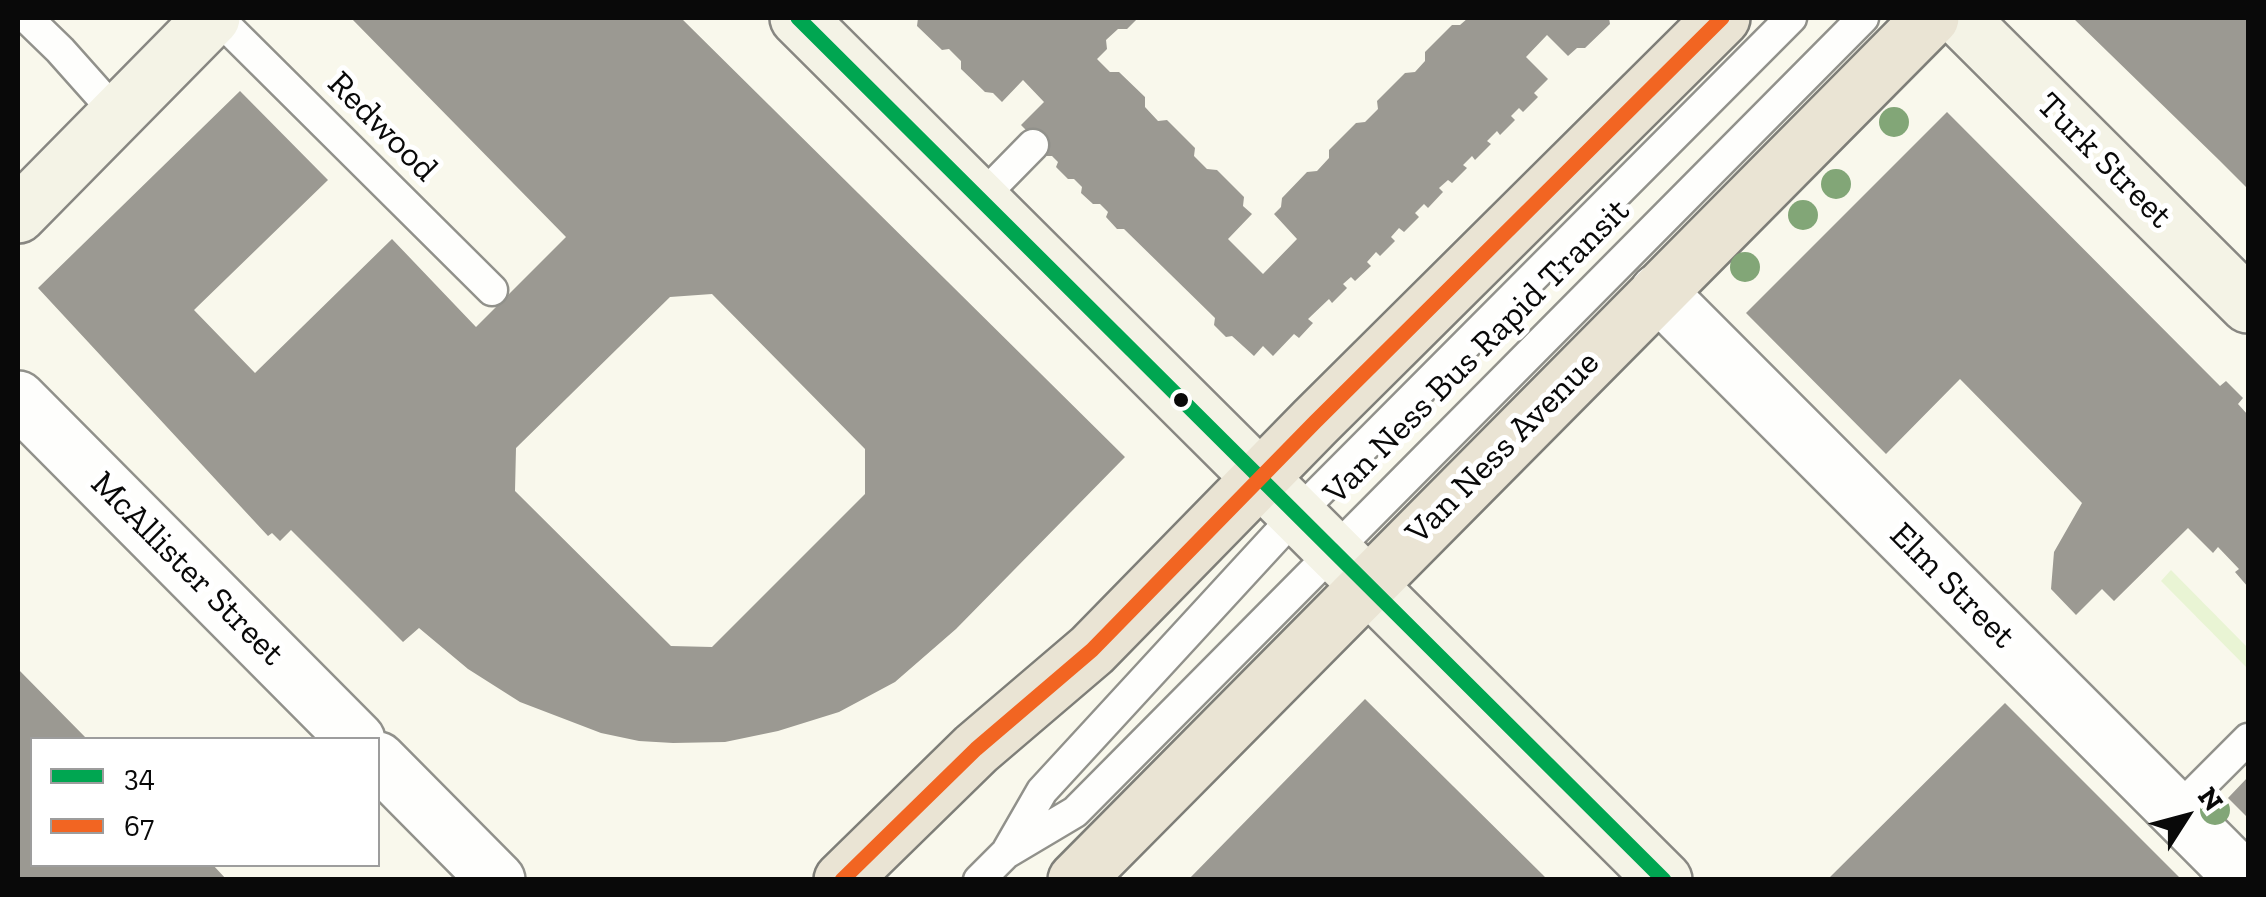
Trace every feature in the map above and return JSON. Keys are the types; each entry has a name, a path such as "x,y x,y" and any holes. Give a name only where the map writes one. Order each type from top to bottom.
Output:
{"highway":[{"name":"Van Ness Avenue","path":"1080,878 1315,532 1722,18"},
{"name":"Van Ness Avenue","path":"842,880 976,749 1092,650 1315,532 1658,292 1931,18"}],"main road":[{"path":"18,215 215,18"},
{"path":"798,18 1664,880"},
{"name":"Turk Street","path":"1960,18 2248,305"}],"street":[{"name":"Elm Street","path":"1658,292 2245,880"},
{"name":"McAllister Street","path":"18,401 354,737"},
{"path":"380,762 497,880"}],"lane":[{"path":"27,18 117,114"},
{"name":"Redwood","path":"215,18 492,290"},
{"name":"Van Ness Bus Rapid Transit","path":"979,880 1006,853 1075,812 1315,532 1792,18"},
{"name":"Van Ness Bus Rapid Transit","path":"1006,853 1042,791 1862,18"},
{"path":"980,198 1033,144"},
{"path":"2176,811 2248,739"}],"green space":[{"path":"2171,570 2248,648 2248,669 2161,581"}],"building":[{"path":"351,18 681,18 1125,457 956,629 895,682 839,712 778,731 725,742 639,741 601,733 520,702 468,669 419,628 403,642 291,530 280,541 272,533 268,536 38,288 240,91 328,180 194,310 255,373 392,239 476,327 566,237","holes":["712,294 865,449 865,494 712,647 671,646 515,491 516,448 670,297"]},
{"path":"918,18 1138,18 1106,40 1107,49 1097,59 1110,72 1119,72 1145,97 1145,107 1158,121 1167,120 1195,148 1194,156 1207,169 1217,170 1244,197 1243,206 1252,214 1228,239 1263,274 1297,239 1274,214 1281,207 1282,198 1307,172 1317,171 1329,158 1329,150 1356,123 1365,122 1378,109 1377,101 1405,73 1415,72 1425,61 1425,52 1452,25 1460,25 1468,18 1609,18 1610,24 1585,48 1577,48 1568,56 1547,35 1526,57 1548,79 1534,93 1538,97 1523,112 1519,108 1511,116 1515,120 1487,141 1491,144 1475,160 1472,156 1463,165 1467,168 1452,183 1448,180 1439,188 1443,192 1428,208 1424,204 1415,213 1419,217 1404,232 1399,228 1391,237 1395,241 1367,262 1371,266 1355,281 1351,277 1343,284 1347,288 1332,303 1329,299 1308,319 1313,323 1299,338 1294,334 1273,356 1263,346 1254,356 1232,336 1226,337 1214,325 1215,318 1124,229 1117,229 1106,217 1108,212 1081,193 1082,187 1056,167 1058,162 1052,156 1045,156 1033,145 1035,139 1021,125 1044,102 1023,80 1002,102 993,93 985,92 961,69 961,61 949,49 942,50 917,26"},
{"path":"2073,18 2248,18 2248,189 2219,160"},
{"path":"1947,112 2220,386 2226,381 2243,398 2238,404 2248,415 2248,587 2235,572 2239,569 2218,547 2213,553 2188,528 2114,601 2102,589 2076,615 2051,589 2054,552 2082,503 1960,379 1886,454 1746,313"},
{"path":"18,669 85,737 30,737 30,867 215,867 227,880 18,880"},
{"path":"1365,699 1542,874 1548,880 1188,880"},
{"path":"2005,703 2182,880 1827,880"},
{"path":"2248,777 2248,818 2228,798"}],"transit line":[{"name":"34","path":"798,18 1664,880"},
{"name":"67","path":"842,880 976,749 1092,650 1315,422 1722,18"}]}
